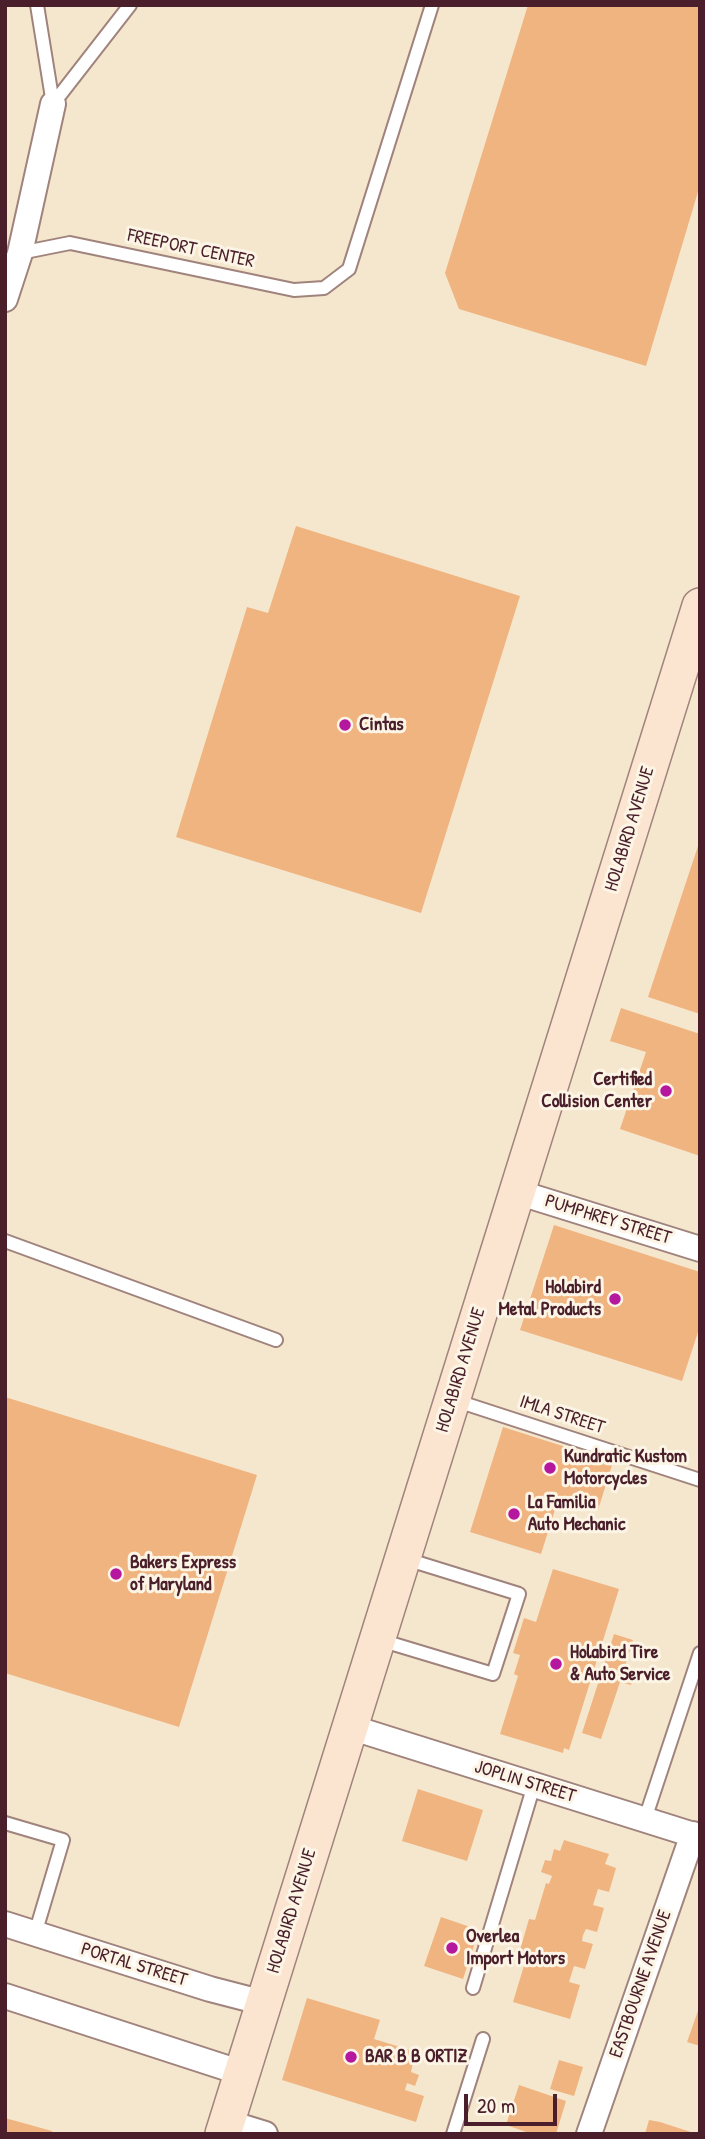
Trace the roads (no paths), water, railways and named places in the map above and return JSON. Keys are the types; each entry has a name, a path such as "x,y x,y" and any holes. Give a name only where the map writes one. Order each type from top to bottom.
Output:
{"main road":[{"name":"HOLABIRD AVENUE","path":"225,2128 700,606"}],"street":[{"path":"5,299 20,253 53,104"},
{"name":"PUMPHREY STREET","path":"517,1192 700,1249"},
{"name":"JOPLIN STREET","path":"350,1727 696,1835"},
{"name":"EASTBOURNE AVENUE","path":"589,2134 696,1835"},
{"name":"PORTAL STREET","path":"5,1924 210,1989 264,2003"},
{"path":"5,1996 242,2073"},
{"path":"225,2128 265,2134"}],"lane":[{"path":"37,5 53,104"},
{"path":"53,104 130,5"},
{"name":"FREEPORT CENTER","path":"20,253 70,243 294,290 324,288 349,270 432,5"},
{"path":"5,1241 276,1340"},
{"name":"IMLA STREET","path":"452,1399 700,1480"},
{"path":"376,1639 493,1674 497,1663 519,1594 403,1558"},
{"path":"645,1819 700,1653"},
{"path":"473,1988 534,1785"},
{"path":"5,1823 63,1840 35,1934"},
{"path":"453,2134 483,2039"}],"place":[{"name":"Cintas","path":"345,725"},
{"name":"Certified Collision Center","path":"666,1091"},
{"name":"Holabird Metal Products","path":"615,1299"},
{"name":"Kundratic Kustom Motorcycles","path":"550,1468"},
{"name":"La Familia Auto Mechanic","path":"514,1514"},
{"name":"Bakers Express of Maryland","path":"116,1574"},
{"name":"Holabird Tire & Auto Service","path":"556,1664"},
{"name":"Overlea Import Motors","path":"452,1948"},
{"name":"BAR B B ORTIZ","path":"351,2057"}]}
